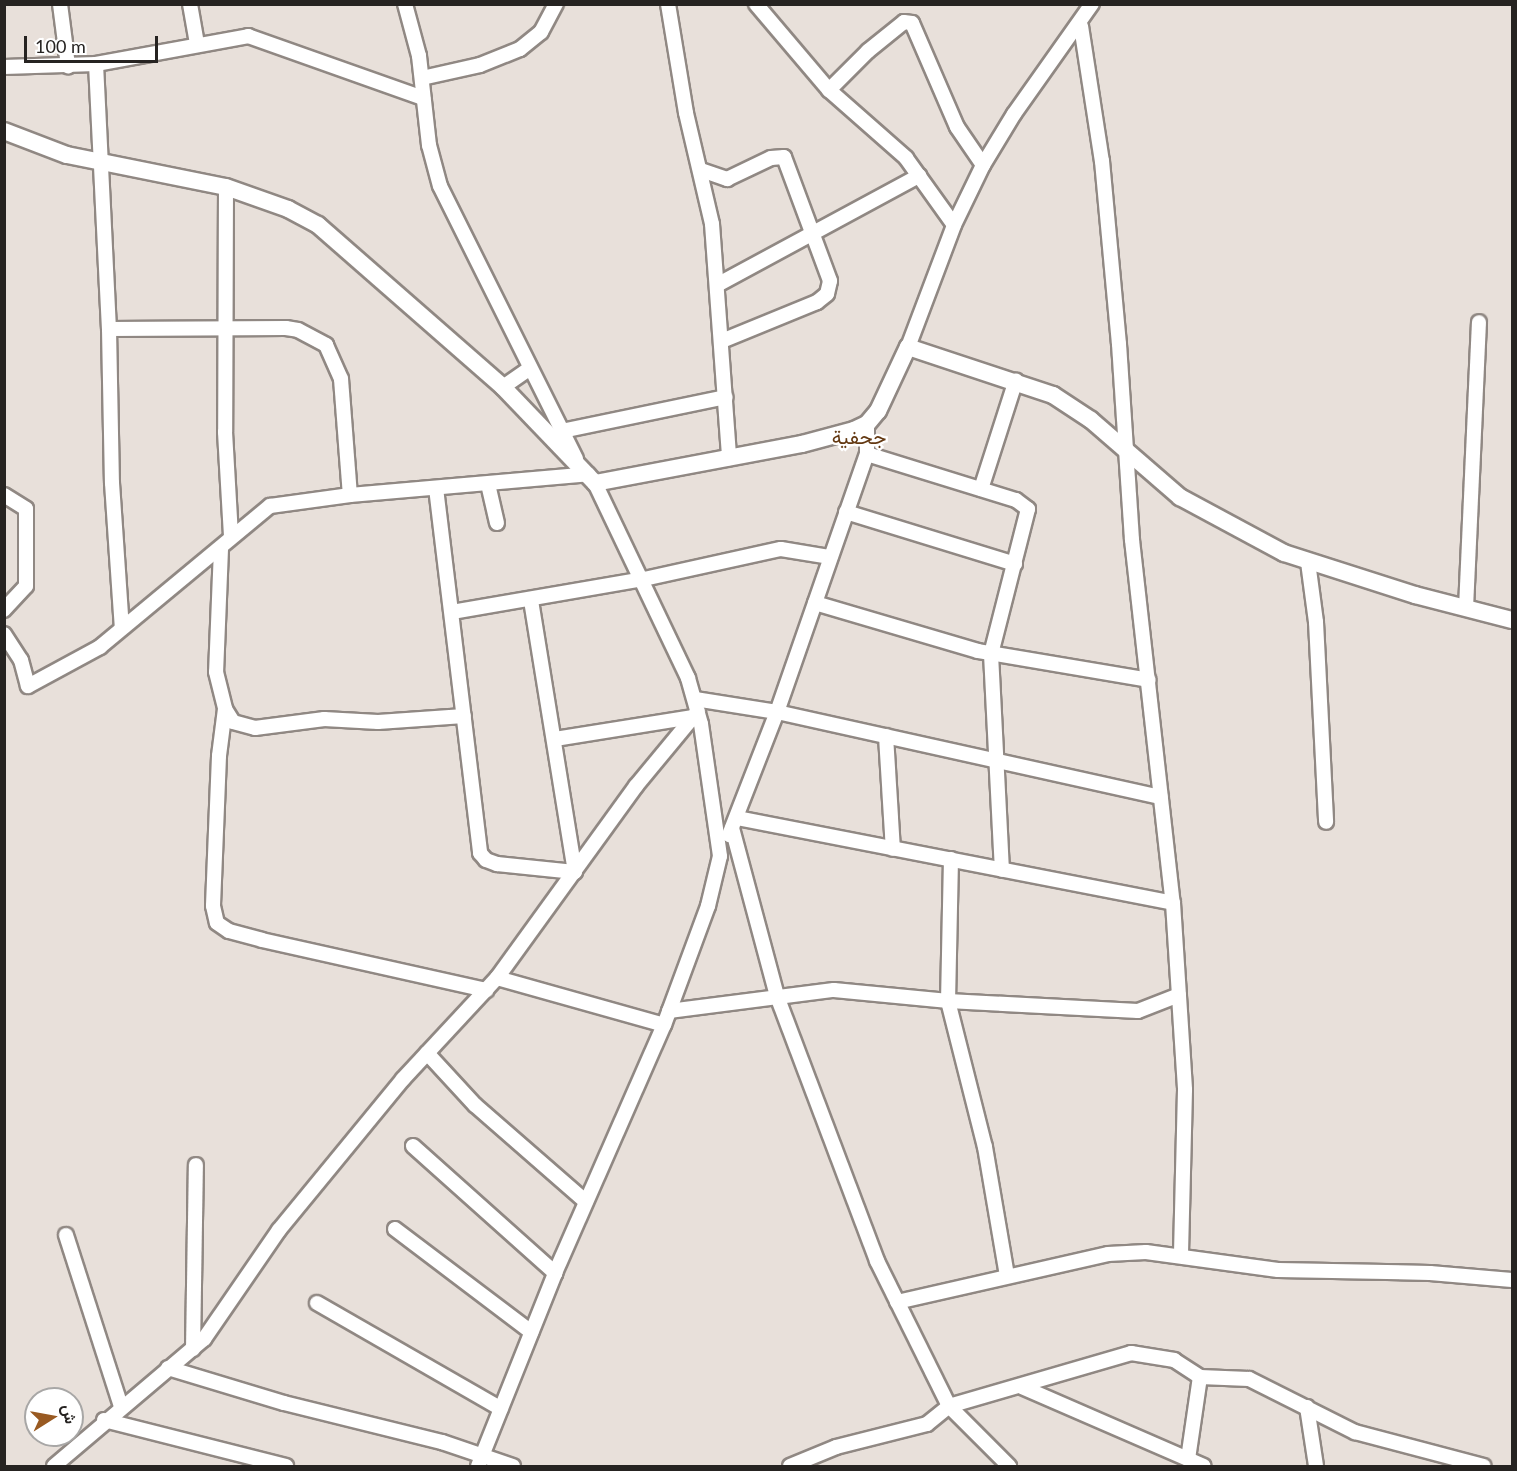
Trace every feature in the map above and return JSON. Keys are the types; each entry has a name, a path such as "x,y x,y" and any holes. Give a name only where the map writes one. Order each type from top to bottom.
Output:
{"main road":[{"path":"4,131 67,155 226,187 288,209 324,230 503,387 587,473 729,458 840,435 867,424 889,392 908,347 1016,380 1069,404 1204,512 1257,541 1308,562 1512,620"}],"street":[{"path":"60,4 68,66"},
{"path":"190,4 197,43"},
{"path":"405,4 422,78 429,145 440,186 529,369 644,579 695,709 720,856"},
{"path":"422,78 480,65 520,49 542,32 556,4"},
{"path":"668,4 686,113 709,208 722,341 729,458"},
{"path":"756,4 829,90 891,141 954,225"},
{"path":"908,347 954,225 983,165 1014,114 1081,26 1092,4"},
{"path":"829,90 868,51 904,22 912,23 957,128 983,165"},
{"path":"1081,26 1102,161 1119,344 1124,447 1173,903 1185,1090 1181,1254"},
{"path":"4,67 96,64 197,43 258,38 423,98"},
{"path":"96,64 109,329 112,483 122,628"},
{"path":"700,170 727,179 771,158 784,157 830,281 827,294 784,317 722,341"},
{"path":"717,285 919,176"},
{"path":"226,187 225,330 231,536"},
{"path":"1467,608 1479,322"},
{"path":"109,329 298,330 331,351 341,379 350,495"},
{"path":"503,387 529,369"},
{"path":"981,489 1016,380"},
{"path":"562,430 726,397"},
{"path":"479,1462 555,1273 664,1025 708,906 720,856 777,712 867,454 867,424"},
{"path":"867,454 1016,500 1028,509 991,654 1002,870"},
{"path":"4,634 21,660 28,686 80,661 221,549 231,536 270,506 350,495 488,484 587,473"},
{"path":"488,484 497,523"},
{"path":"436,488 483,857 497,864 575,872"},
{"path":"4,495 26,510 26,586 4,610"},
{"path":"846,512 1015,564"},
{"path":"221,549 216,672 225,709 233,722 255,728 324,719 378,722 464,716"},
{"path":"452,612 644,579 781,549 830,556"},
{"path":"1308,562 1316,622 1326,822"},
{"path":"531,600 575,872"},
{"path":"815,603 991,654 1149,680"},
{"path":"225,709 219,756 213,906 217,923 230,931 262,940 486,990"},
{"path":"555,739 695,709 777,712 1161,797"},
{"path":"54,1467 104,1420 193,1349 226,1310 279,1230 427,1053 497,978 636,786 695,709"},
{"path":"886,736 893,849"},
{"path":"734,823 951,859 1173,903"},
{"path":"734,823 777,996 877,1261 949,1406 1009,1467"},
{"path":"951,859 948,1001 985,1147 1007,1276"},
{"path":"497,978 664,1025"},
{"path":"669,1011 777,996 849,990 948,1001 1138,1011 1179,995"},
{"path":"427,1053 475,1105 586,1202"},
{"path":"413,1146 555,1273"},
{"path":"193,1349 196,1165"},
{"path":"395,1229 531,1332"},
{"path":"66,1235 121,1406"},
{"path":"897,1302 1108,1254 1181,1254 1278,1270 1430,1273 1512,1280"},
{"path":"317,1303 501,1409"},
{"path":"790,1467 813,1462 851,1442 927,1424 949,1406 1023,1387 1131,1353 1174,1360 1200,1377 1249,1379 1355,1432 1484,1467"},
{"path":"168,1368 284,1403 442,1442 479,1462 513,1467"},
{"path":"1188,1459 1200,1377"},
{"path":"1023,1387 1204,1467"},
{"path":"1307,1407 1316,1467"},
{"path":"104,1420 286,1467"}],"district":[{"name":"جحفية","path":"859,436"}]}
